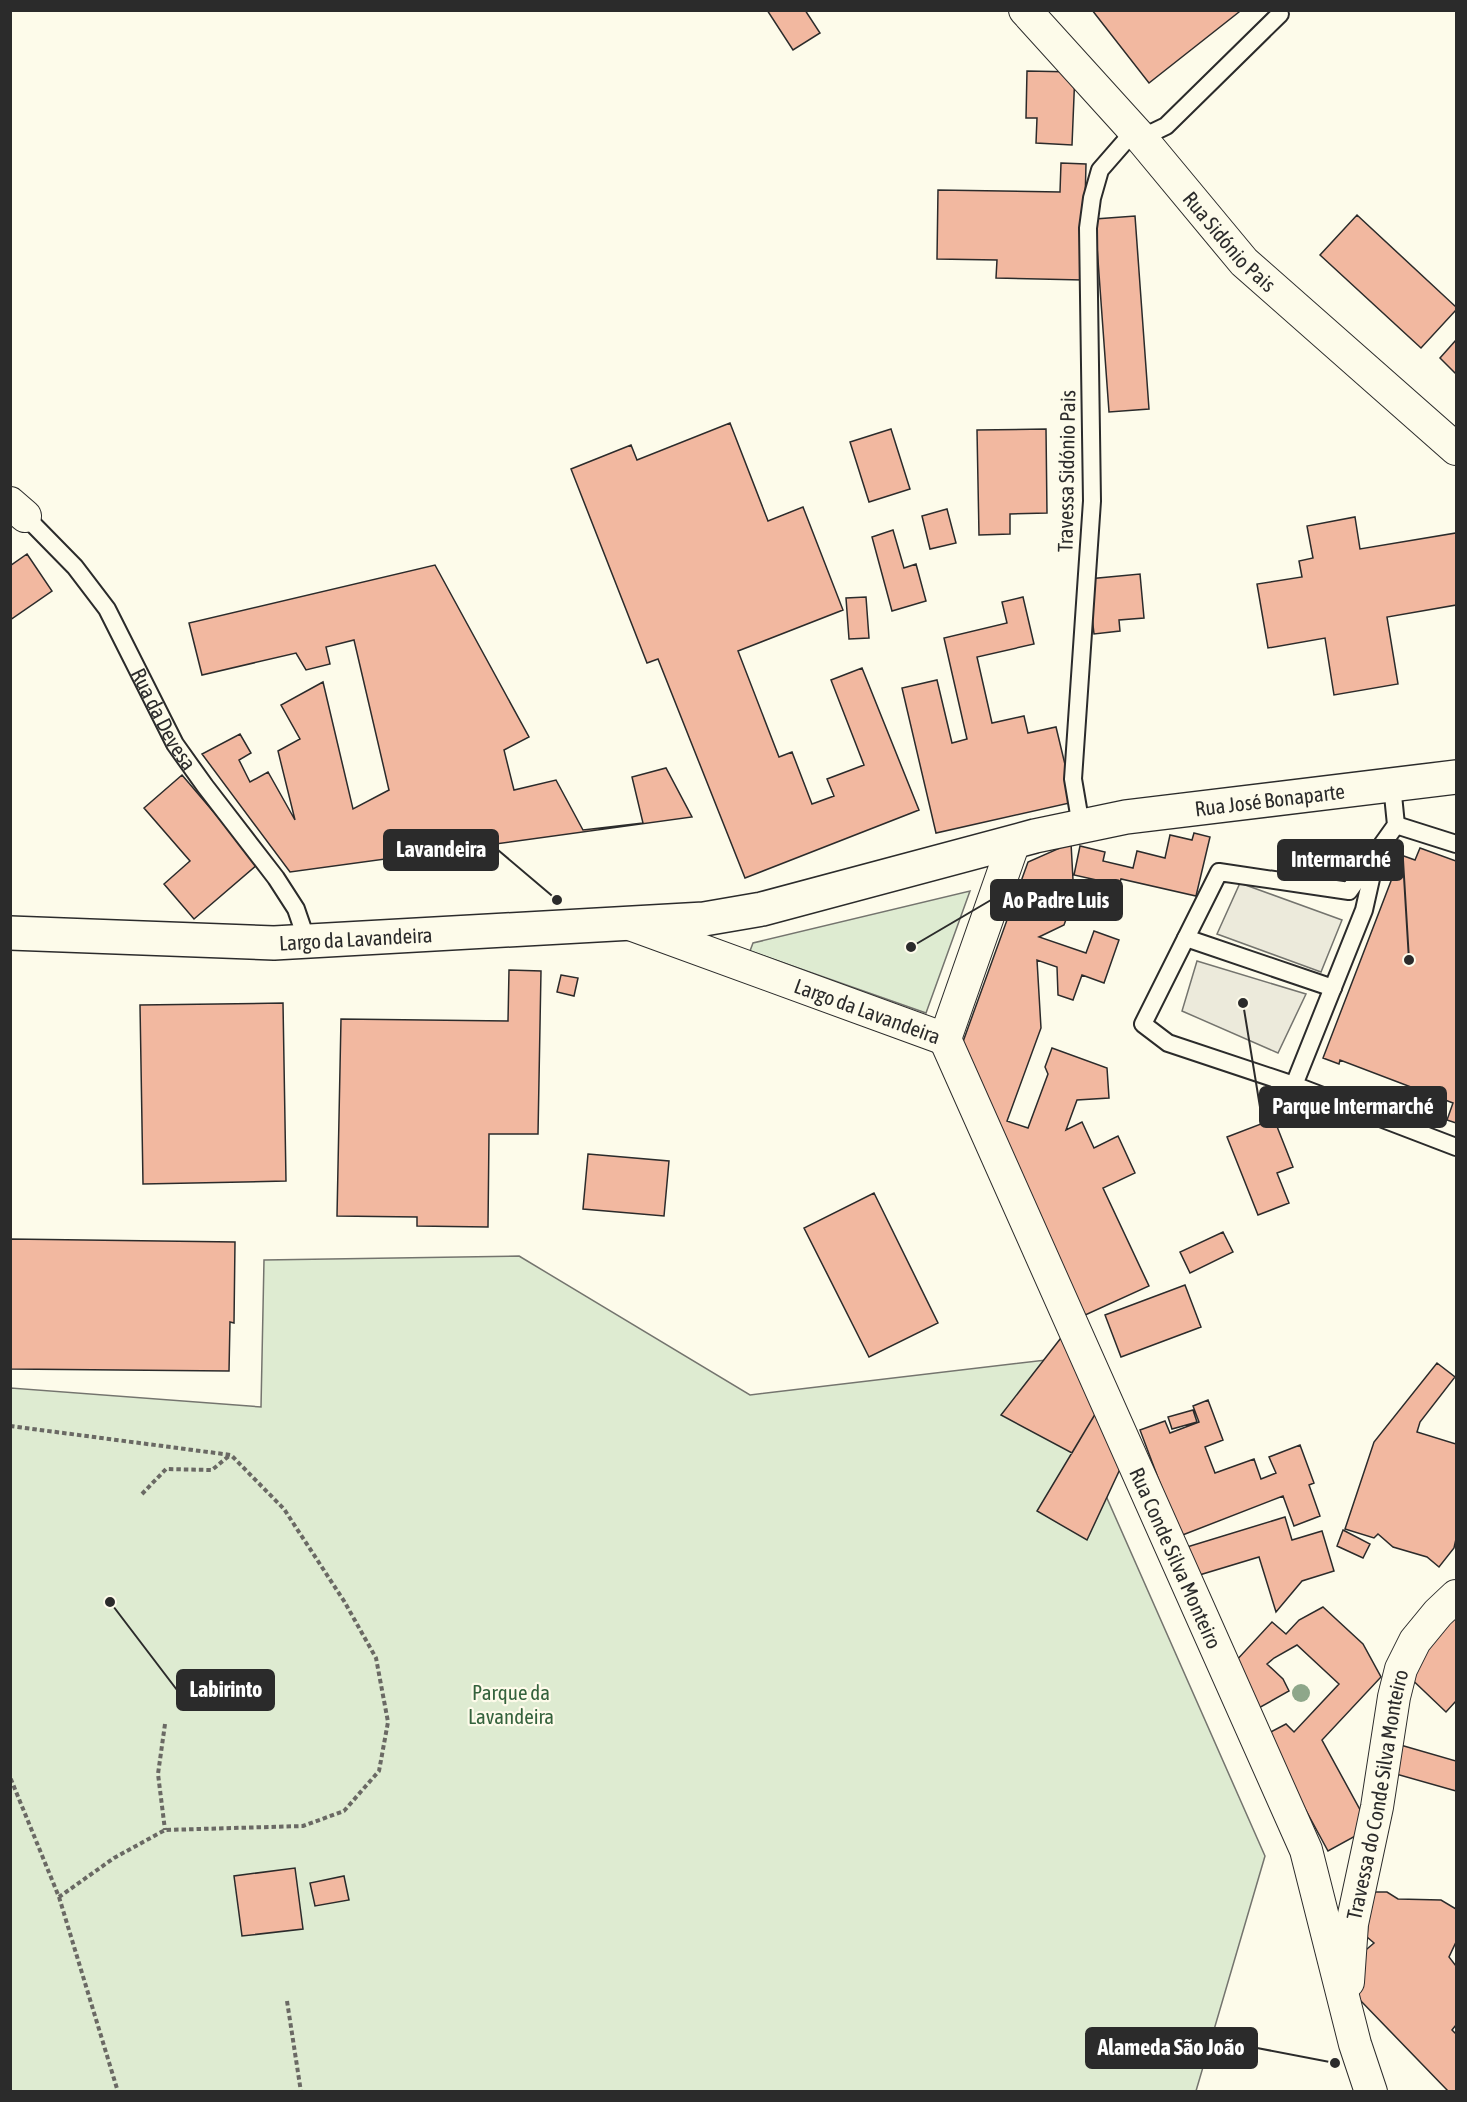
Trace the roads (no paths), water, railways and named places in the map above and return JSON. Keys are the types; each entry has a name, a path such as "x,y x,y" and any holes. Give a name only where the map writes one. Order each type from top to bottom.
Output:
{"main road":[{"name":"Rua José Bonaparte","path":"1081,826 1126,817 1456,777"},
{"name":"Largo da Lavandeira","path":"10,933 251,942 307,941 704,919 762,909 1081,826"}],"street":[{"name":"Rua Sidónio Pais","path":"1025,10 1138,134 1244,262 1456,449"},
{"name":"Largo da Lavandeira","path":"627,923 945,1039 1014,842"},
{"name":"Rua Conde Silva Monteiro","path":"945,1039 1306,1850 1347,2010 1371,2091"},
{"name":"Travessa do Conde Silva Monteiro","path":"1347,2010 1352,1924 1377,1807 1394,1697 1401,1669 1415,1641 1438,1613 1456,1596"}],"lane":[{"path":"1138,134 1166,126 1280,14"},
{"name":"Travessa Sidónio Pais","path":"1081,826 1073,779 1092,501 1088,228 1092,198 1100,170 1138,134"},
{"name":"Rua da Devesa","path":"18,510 75,567 107,609 175,744 276,878 296,909 307,941"},
{"path":"1392,785 1396,825 1349,891 1219,872 1143,1024 1168,1043 1294,1085 1456,1147"},
{"path":"1396,825 1456,844"},
{"path":"1294,1085 1364,909 1377,852"},
{"path":"1186,938 1333,988"}],"place":[{"name":"Lavandeira","path":"557,900"},
{"name":"Ao Padre Luis","path":"911,947"},
{"name":"Intermarché","path":"1409,960"},
{"name":"Parque Intermarché","path":"1243,1003"},
{"name":"Labirinto","path":"110,1602"},
{"name":"Alameda São João","path":"1335,2063"}],"park label":[{"name":"Parque da Lavandeira","path":"511,1704"}]}
